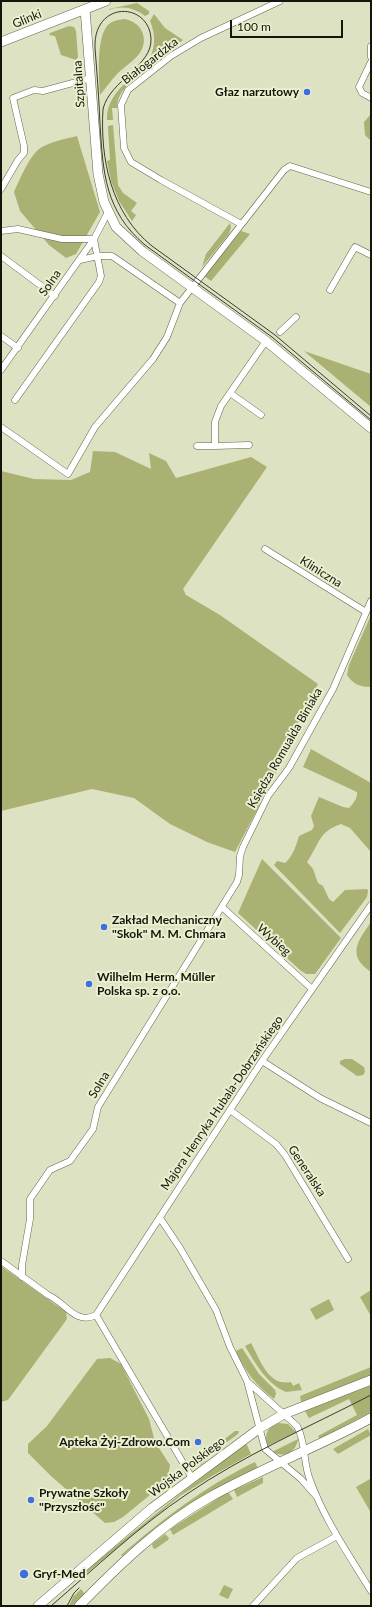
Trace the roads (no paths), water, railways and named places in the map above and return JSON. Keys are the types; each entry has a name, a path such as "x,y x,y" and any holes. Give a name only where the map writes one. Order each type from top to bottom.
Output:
{"street":[{"name":"Glinki","path":"1,42 106,1"},
{"name":"Białogardzka","path":"242,224 132,162 124,148 121,105 128,90 171,56 201,38 280,1"},
{"name":"Szpitalna","path":"86,9 99,183 108,212 116,227 126,238 266,341 371,428"},
{"path":"371,46 371,57"},
{"path":"371,62 359,88 362,93 371,98"},
{"path":"1,189 18,160 24,153 24,146 13,98 34,90 43,91 91,78"},
{"path":"1,427 68,474 95,427 154,359 167,337 180,302 279,176 290,166 371,192"},
{"name":"Solna","path":"1,370 94,240 108,212"},
{"path":"1,231 18,230 62,239 94,240 101,276 99,282 15,400"},
{"path":"330,290 355,248 371,255"},
{"path":"1,256 55,296"},
{"path":"80,260 98,256 112,256 180,302"},
{"path":"280,332 296,317"},
{"path":"1,336 18,348"},
{"path":"215,446 215,422 218,413 266,341"},
{"path":"230,393 261,415"},
{"path":"197,446 248,445"},
{"name":"Kliniczna","path":"265,549 366,612"},
{"name":"Księdza Romualda Biniaka","path":"222,907 239,875 240,856 243,847 268,796 289,768 333,689 371,601"},
{"name":"Majora Henryka Hubala-Dobrzańskiego","path":"96,1316 262,1061 371,905"},
{"name":"Solna","path":"22,1277 22,1265 30,1219 30,1199 50,1170 70,1161 93,1129 98,1107 222,907"},
{"name":"Wybieg","path":"222,907 312,989"},
{"path":"262,1061 320,1098 371,1123"},
{"name":"Generalska","path":"230,1110 276,1144 348,1259"},
{"path":"160,1218 180,1248 216,1310 230,1347 247,1381 260,1428 262,1443 265,1449 301,1479 317,1497"},
{"path":"1,1261 48,1296 55,1298 79,1318 96,1316 192,1478"},
{"name":"Wojska Polskiego","path":"38,1606 152,1508 260,1428 284,1414 371,1380"},
{"path":"247,1381 264,1398 293,1422 300,1432 305,1467 317,1497 337,1536 371,1590"},
{"path":"79,1606 124,1561 165,1527 209,1498 303,1453 371,1418"},
{"path":"253,1606 297,1558 337,1536"}],"tram line":[{"path":"371,416 275,335 152,246 138,233 127,218 111,184 106,166 103,109 107,99 114,90 145,57 150,48 151,38 148,26 141,17 131,13 121,12 111,14 102,21 97,33 95,48 101,142 105,175 114,205 122,219 145,245 272,337 371,420"},
{"path":"51,1606 134,1534 187,1494 254,1454 371,1395"},
{"path":"67,1606 74,1593 79,1588"}],"place":[{"name":"Głaz narzutowy","path":"307,92"},
{"name":"Zakład Mechaniczny \"Skok\" M. M. Chmara","path":"104,927"},
{"name":"Wilhelm Herm. Müller Polska sp. z o.o.","path":"89,984"},
{"name":"Apteka Żyj-Zdrowo.Com","path":"198,1442"},
{"name":"Prywatne Szkoły \"Przyszłość\"","path":"31,1500"},
{"name":"Gryf-Med","path":"24,1574"}]}
